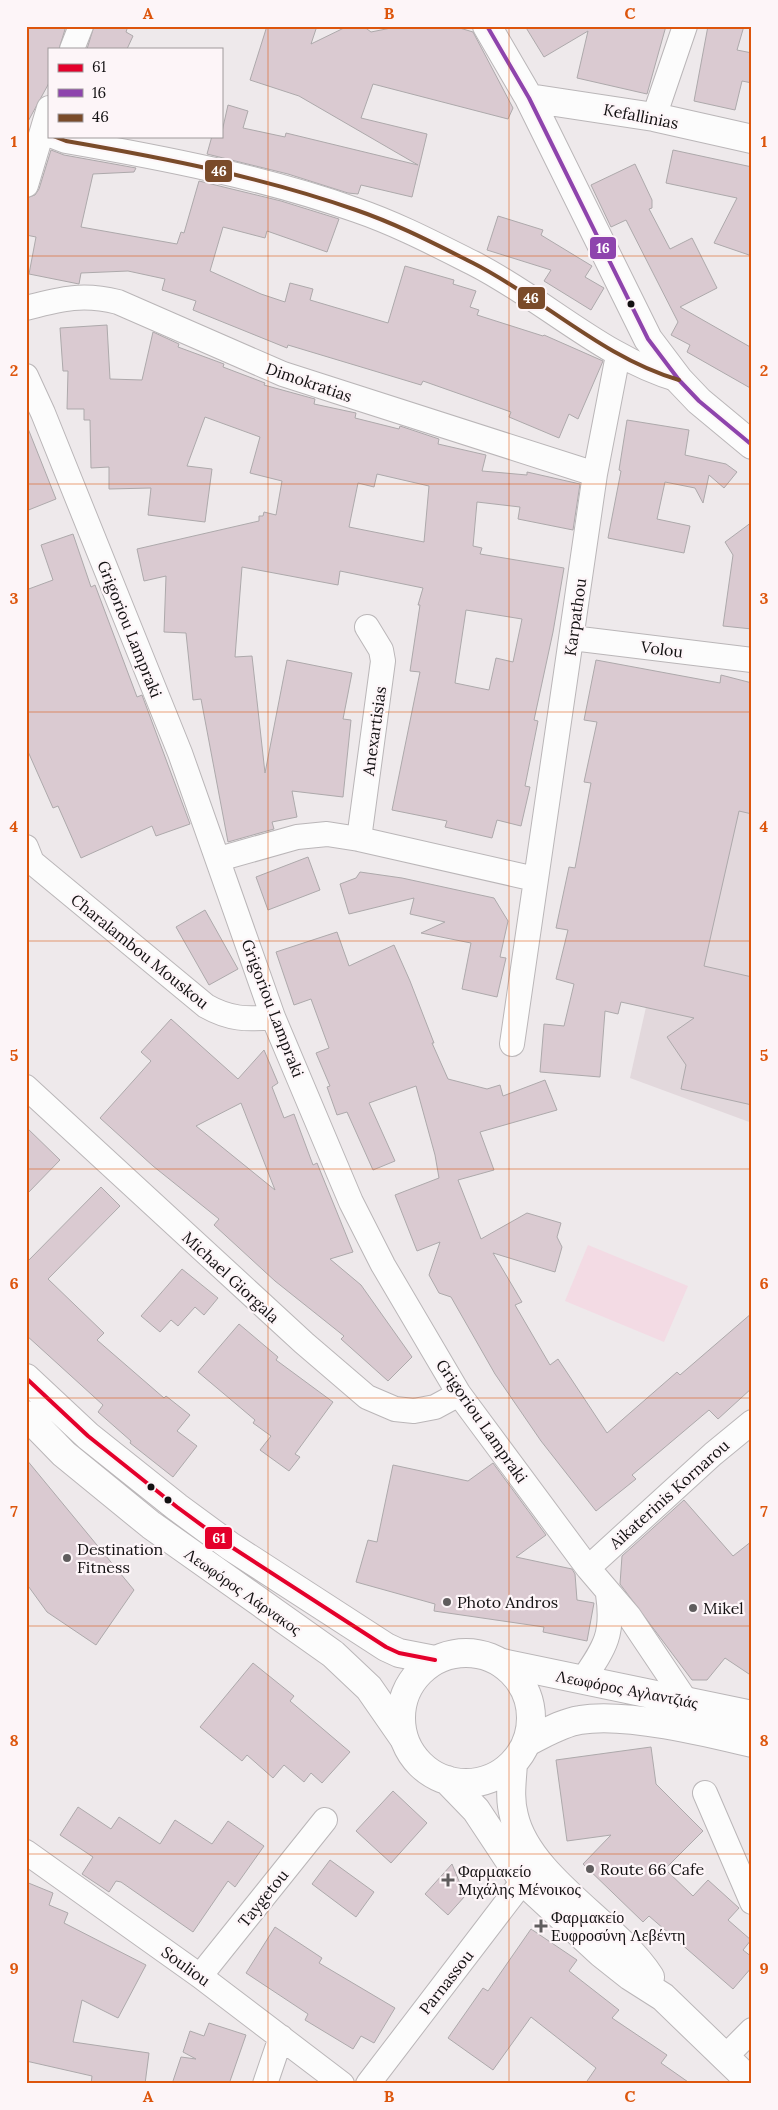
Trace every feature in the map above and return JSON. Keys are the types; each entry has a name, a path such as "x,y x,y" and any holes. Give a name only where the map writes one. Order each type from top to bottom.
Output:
{"main road":[{"path":"487,26 529,98 648,339 699,401 752,445"},
{"name":"Kefallinias","path":"529,98 654,117 752,139"},
{"name":"Λεωφόρος Λάρνακος","path":"26,1378 88,1436 134,1474 230,1546 386,1647 407,1656 435,1660"},
{"name":"Λεωφόρος Λάρνακος","path":"26,1415 64,1454 151,1525 333,1654 369,1688 418,1762 436,1776 447,1780 470,1783 482,1781 493,1777 520,1753"},
{"name":"Λεωφόρος Λάρνακος","path":"403,1737 400,1718 406,1690 416,1674 435,1660 463,1652 478,1653 502,1663 518,1678 528,1696 531,1718 520,1753 511,1794 514,1818 534,1855 547,1872 639,1962 663,1997 752,2083"},
{"name":"Λεωφόρος Αγλαντζιάς","path":"502,1663 752,1715"},
{"name":"Λεωφόρος Αγλαντζιάς","path":"520,1753 563,1725 593,1718 658,1724 752,1743"},
{"name":"Λεωφόρος Λάρνακος","path":"447,1780 476,1810 524,1881 601,1953 630,1976 663,1997"}],"street":[{"path":"72,48 82,26"},
{"path":"654,117 685,26"},
{"path":"26,184 48,111"},
{"path":"56,138 66,142 155,157 227,173 357,210 403,229 475,264 563,317 618,355 654,373 680,380"},
{"name":"Dimokratias","path":"26,308 72,296 102,298 118,302 282,374 595,474"},
{"name":"Karpathou","path":"512,1044 534,880 572,638 595,474 618,355"},
{"name":"Grigoriou Lampraki","path":"26,376 43,413 180,753 219,859 273,1017 355,1210 382,1265 459,1394 588,1568 608,1594 629,1616 686,1701"},
{"name":"Anexartisias","path":"359,839 383,661 378,644 367,627"},
{"name":"Volou","path":"572,638 752,660"},
{"path":"219,859 310,835 359,839 534,880"},
{"name":"Charalambou Mouskou","path":"28,860 206,1006 234,1019 273,1017"},
{"name":"Michael Giorgala","path":"26,1088 304,1343 367,1397 395,1409 414,1410 435,1407 459,1394"},
{"name":"Aikaterinis Kornarou","path":"588,1568 713,1454 752,1422"},
{"name":"Grigoriou Lampraki","path":"582,1681 604,1646 609,1634 612,1618 608,1594"},
{"path":"705,1793 752,1902"},
{"name":"Taygetou","path":"200,1976 325,1820"},
{"name":"Souliou","path":"26,1852 200,1976 342,2084"},
{"name":"Parnassou","path":"368,2084 524,1881"},
{"path":"724,2058 752,2030"},
{"path":"265,2084 281,2037"}],"shaded area":[{"path":"702,759 752,769 752,1123 630,1078"},
{"path":"588,1245 688,1286 664,1342 565,1301"}],"building":[{"path":"26,26 66,26 59,48 48,48 48,85 26,125"},
{"path":"94,26 128,26 126,32 133,36 127,48 87,48"},
{"path":"267,26 317,26 311,44 348,26 363,26 371,32 401,26 453,26 473,32 513,108 508,119 373,84 361,118 427,134 412,197 361,185 358,194 348,193 288,174 207,154 211,138 222,138 228,105 248,111 243,128 285,137 286,133 418,165 299,96 250,80"},
{"path":"525,26 666,26 647,94 577,78 588,31 544,57"},
{"path":"708,26 744,26 737,50 752,53 752,83 742,81 735,110 694,101"},
{"path":"51,150 64,155 136,168 134,172 93,174 81,227 177,244 181,232 184,233 199,181 281,201 339,219 327,252 267,231 265,238 223,227 210,271 261,294 285,302 290,283 313,289 310,300 388,323 405,266 454,280 453,284 476,291 470,307 479,310 477,315 544,335 603,361 578,419 569,414 559,438 509,417 511,412 423,381 421,385 288,345 287,348 193,310 196,301 162,290 165,279 128,271 81,273 79,284 29,274 36,237 26,235 26,198 35,195 39,189"},
{"path":"673,150 752,167 752,256 714,243 737,198 666,183"},
{"path":"635,164 652,200 652,208 649,209 670,249 692,238 717,288 680,307 752,348 752,389 687,352 690,345 671,335 678,322 626,220 611,227 591,185"},
{"path":"498,216 543,230 541,235 592,266 585,277 604,288 591,310 544,281 551,270 487,250"},
{"path":"107,325 110,379 142,380 153,332 179,344 178,347 224,364 223,367 265,383 264,385 315,399 314,404 356,413 355,418 399,429 400,426 439,439 438,444 486,455 482,471 527,475 527,472 580,484 573,530 518,519 520,507 477,502 473,546 482,548 480,554 564,568 553,632 534,720 538,721 525,786 530,787 521,826 497,820 492,838 445,827 447,821 392,810 420,672 410,671 420,605 418,605 423,588 340,571 338,585 242,567 235,657 252,656 265,773 287,660 352,673 343,719 351,720 343,797 292,791 297,817 272,822 274,829 228,842 201,699 193,700 186,633 164,632 166,576 144,581 137,549 259,521 259,516 263,516 264,512 276,515 282,481 250,473 260,437 205,417 187,466 212,469 205,522 148,515 151,488 109,489 109,467 91,468 90,420 84,420 84,409 67,409 68,371 63,371 60,328","holes":["377,474 429,486 424,542 349,527 358,483 374,487","466,610 522,619 513,662 496,658 489,690 455,683"]},
{"path":"627,420 689,430 685,455 726,464 737,472 724,488 709,475 703,503 695,488 665,482 657,519 690,526 684,553 608,538 621,471 619,470"},
{"path":"26,427 56,499 26,511"},
{"path":"752,522 752,629 723,626 733,555 725,542"},
{"path":"73,534 91,587 95,585 137,697 142,695 190,824 156,836 152,826 81,858 58,806 53,808 26,747 26,590 53,580 41,545"},
{"path":"596,660 720,683 721,675 752,683 752,814 739,811 704,966 752,977 752,1105 681,1089 686,1065 667,1037 694,1018 621,1002 618,1014 605,1011 600,1077 540,1072 544,1024 564,1026 574,984 556,979 568,930 556,928 569,867 575,868 591,783 584,782 597,722 584,720"},
{"path":"308,857 320,890 268,910 256,877"},
{"path":"360,872 402,878 494,898 508,921 500,957 506,958 497,997 462,989 471,943 421,933 445,922 410,914 414,898 349,914 340,884 356,878"},
{"path":"205,910 238,969 209,985 176,927"},
{"path":"337,932 349,966 394,945 448,1079 487,1089 500,1085 503,1096 545,1080 557,1110 480,1132 494,1170 458,1180 481,1239 527,1213 561,1223 557,1237 562,1247 555,1272 493,1253 522,1302 515,1305 550,1365 558,1359 607,1433 677,1372 680,1375 752,1313 752,1388 718,1419 709,1410 632,1475 636,1479 596,1511 541,1441 495,1374 451,1297 439,1293 429,1275 440,1242 417,1251 395,1195 439,1178 435,1155 416,1086 369,1103 395,1161 373,1170 347,1112 337,1115 327,1087 330,1086 316,1053 329,1048 311,999 294,1005 276,952"},
{"path":"171,1019 238,1079 264,1050 278,1083 272,1087 284,1118 294,1114 313,1165 317,1163 353,1252 330,1259 361,1285 412,1357 388,1381 341,1339 344,1336 275,1281 214,1225 219,1219 153,1166 100,1118 151,1061 141,1052","holes":["241,1103 275,1190 196,1126"]},
{"path":"26,1127 60,1160 26,1195"},
{"path":"101,1187 120,1206 48,1279 104,1333 97,1340 164,1398 166,1396 190,1415 177,1431 197,1446 173,1477 130,1443 131,1441 98,1412 103,1405 26,1335 26,1263"},
{"path":"182,1269 218,1298 204,1315 195,1307 178,1326 171,1320 160,1332 141,1316"},
{"path":"239,1324 278,1357 276,1360 333,1402 295,1454 300,1457 289,1471 260,1450 271,1436 253,1423 255,1420 198,1372"},
{"name":"Destination Fitness","path":"26,1459 134,1590 96,1645 47,1612 26,1583"},
{"path":"493,1463 546,1535 516,1557 572,1569 575,1574 577,1600 594,1603 587,1641 543,1632 544,1627 434,1611 435,1604 356,1582 368,1540 377,1542 393,1465 468,1481"},
{"name":"Mikel","path":"684,1500 733,1556 752,1541 752,1676 725,1658 707,1680 692,1680 620,1584 622,1556"},
{"path":"253,1663 294,1696 290,1701 350,1752 322,1783 311,1773 304,1782 284,1765 273,1778 247,1755 242,1761 200,1727"},
{"path":"651,1747 656,1784 703,1831 665,1869 693,1896 708,1880 739,1908 728,1920 751,1940 743,1950 752,1957 752,1967 733,1989 649,1916 643,1922 583,1864 611,1835 567,1841 556,1760"},
{"path":"393,1791 427,1823 391,1863 356,1831"},
{"path":"78,1807 111,1829 119,1817 160,1844 175,1820 212,1844 228,1821 264,1846 235,1887 228,1881 193,1932 121,1882 116,1881 109,1892 82,1874 93,1857 60,1835"},
{"path":"330,1860 374,1892 356,1917 312,1884"},
{"name":"Φαρμακείο Μιχάλης Μένοικος","path":"452,1864 465,1896 448,1915 425,1894"},
{"path":"26,1882 53,1893 49,1905 68,1913 64,1923 146,1965 118,2018 82,2000 73,2042 149,2053 145,2084 91,2084 92,2076 26,2061"},
{"path":"275,1927 322,1958 319,1963 395,2008 374,2043 361,2036 353,2049 305,2020 308,2014 246,1973"},
{"path":"531,1929 577,1960 569,1971 619,2010 612,2018 667,2055 661,2063 691,2084 585,2084 596,2068 531,2017 493,2070 448,2038 483,1988 488,1991"},
{"path":"209,2023 246,2035 229,2084 172,2084 181,2057 196,2059 183,2052 190,2031 204,2036"}],"transit line":[{"name":"16","path":"487,26 529,98 648,339 679,380 699,401 752,445"},
{"name":"46","path":"58,138 249,178 321,198 371,216 416,235 473,263 499,277 574,327 625,358 679,380"},
{"name":"61","path":"26,1378 88,1436 177,1507 230,1546 386,1647 399,1653 435,1660"}],"place":[{"name":"Destination Fitness","path":"67,1558"},
{"name":"Photo Andros","path":"447,1602"},
{"name":"Mikel","path":"693,1608"},
{"name":"Route 66 Cafe","path":"590,1869"},
{"name":"Φαρμακείο Μιχάλης Μένοικος","path":"448,1880"},
{"name":"Φαρμακείο Ευφροσύνη Λεβέντη","path":"541,1926"}]}
